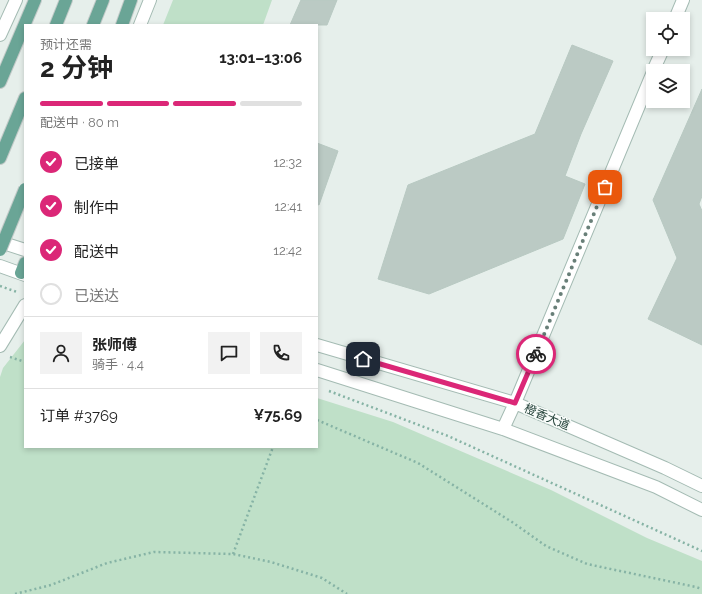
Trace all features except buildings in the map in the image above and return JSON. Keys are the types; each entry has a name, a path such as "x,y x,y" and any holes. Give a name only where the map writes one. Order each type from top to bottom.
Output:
{"main road":[{"path":"0,35 16,0"},
{"path":"25,24 36,0"},
{"path":"56,24 66,0"},
{"path":"93,24 103,0"},
{"path":"122,24 132,0"},
{"path":"140,24 150,0"},
{"path":"678,12 683,0"},
{"path":"0,82 24,27"},
{"path":"503,430 646,89"},
{"path":"0,158 24,100"},
{"path":"0,250 24,191"},
{"path":"0,242 24,250"},
{"path":"0,266 24,270"},
{"path":"4,351 24,307"},
{"name":"橙香大道","path":"318,345 515,403 665,468 702,486"},
{"path":"318,370 503,430 656,487 702,510"}],"path":[{"path":"0,286 19,293"},
{"path":"4,351 24,361"},
{"path":"324,390 448,436 702,551"},
{"path":"318,420 418,463 512,522 546,546 587,564 702,589"},
{"path":"233,554 273,448"},
{"path":"15,594 51,585 107,563 154,552 233,554 271,562 322,578 347,594"}],"green space":[{"path":"173,0 272,0 263,24 163,24"},
{"path":"24,341 24,448 318,448 318,398 393,422 551,490 647,538 702,561 702,594 0,594 0,377 3,368"}],"way so far":[{"path":"536,354 605,187"}],"route":[{"path":"363,359 515,403 536,354"}]}
